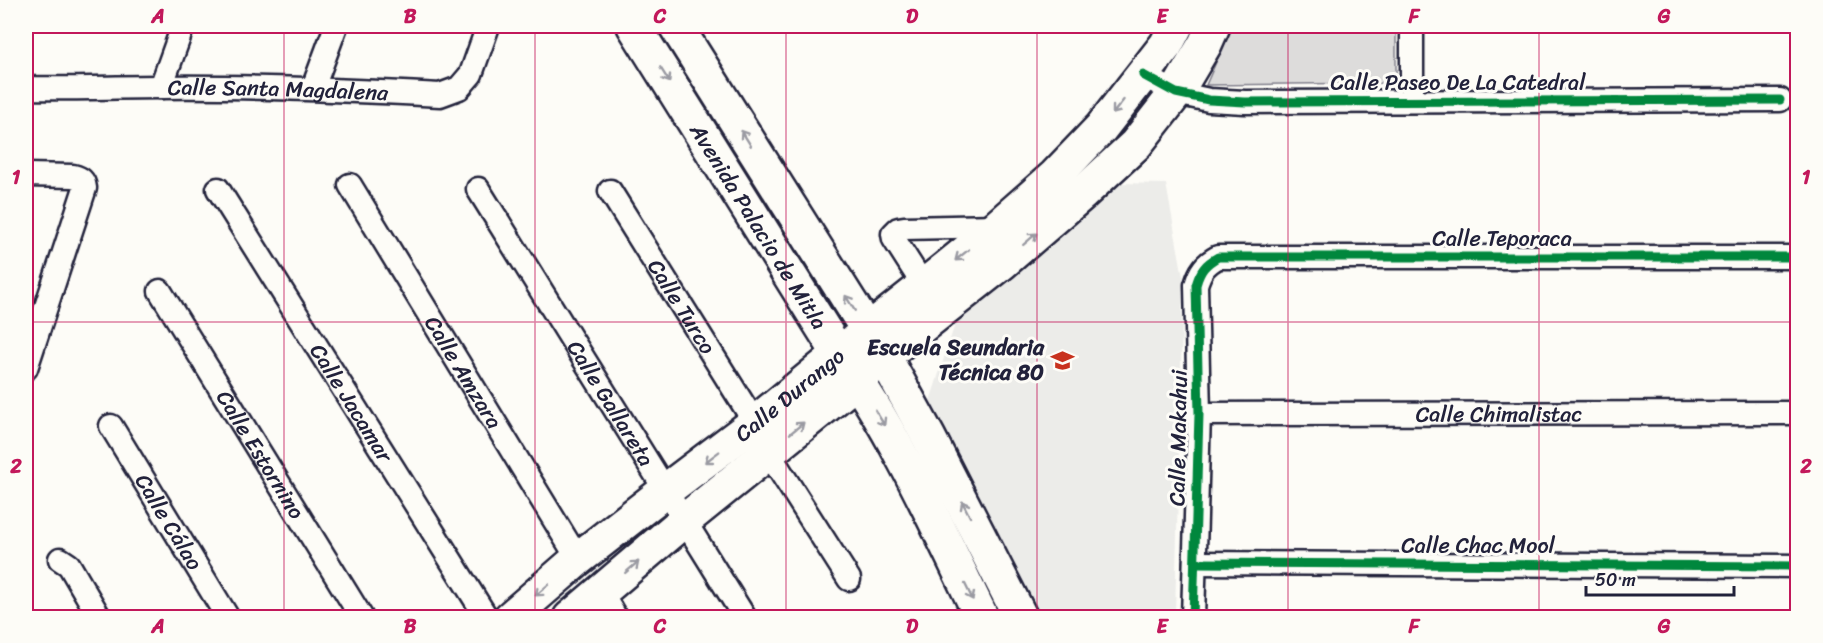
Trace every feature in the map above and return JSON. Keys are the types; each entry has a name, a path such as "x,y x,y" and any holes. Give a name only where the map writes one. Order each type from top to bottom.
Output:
{"main road":[{"name":"Avenida Palacio de Mitla","path":"634,26 839,354 858,380 909,471 982,618"},
{"name":"Avenida Palacio de Mitla","path":"676,26 875,343 929,438 1021,618"},
{"name":"Calle Durango","path":"510,618 578,559 665,491 858,380 875,343 924,286 1055,176 1101,128 1166,45 1176,26"},
{"name":"Calle Durango","path":"570,618 609,605 839,354 875,343 1002,263 1083,193 1136,144 1176,93 1214,26"}],"street":[{"path":"161,87 183,26"},
{"path":"313,88 336,26"},
{"name":"Calle Santa Magdalena","path":"26,88 313,88 440,94 459,88 471,74 488,26"},
{"path":"1412,26 1412,101"},
{"name":"Calle Paseo De La Catedral","path":"1143,75 1176,93 1209,100 1245,102 1779,100"},
{"path":"26,175 80,177 85,188 26,368"},
{"name":"Calle Amzara","path":"350,185 578,559"},
{"name":"Calle Jacamar","path":"218,189 487,618"},
{"name":"Calle Gallareta","path":"478,189 745,618"},
{"name":"Calle Turco","path":"610,191 849,579"},
{"path":"924,286 894,239 894,231 904,228 998,226"},
{"name":"Calle Teporaca","path":"1208,262 1218,257 1797,257"},
{"name":"Calle Makahui","path":"1193,618 1199,414 1196,285 1200,272 1208,262"},
{"name":"Calle Estornino","path":"160,291 362,618"},
{"name":"Calle Chimalistac","path":"1199,414 1797,414"},
{"name":"Calle Cálao","path":"111,426 228,618"},
{"path":"60,559 69,565 100,618"},
{"name":"Calle Chac Mool","path":"1195,563 1797,567"}],"shaded area":[{"path":"1232,26 1396,26 1396,75 1386,83 1206,85"},
{"name":"Escuela Seundaria Técnica 80","path":"1118,183 1166,184 1183,277 1175,617 1035,617 930,401 957,318 1083,215"}],"cycle path":[{"path":"1143,75 1176,93 1209,100 1245,102 1780,100"},
{"path":"1193,618 1199,414 1196,285 1206,265 1218,257 1798,257"},
{"path":"1195,563 1798,566"}],"place":[{"name":"Escuela Seundaria Técnica 80","path":"1062,360"}]}
